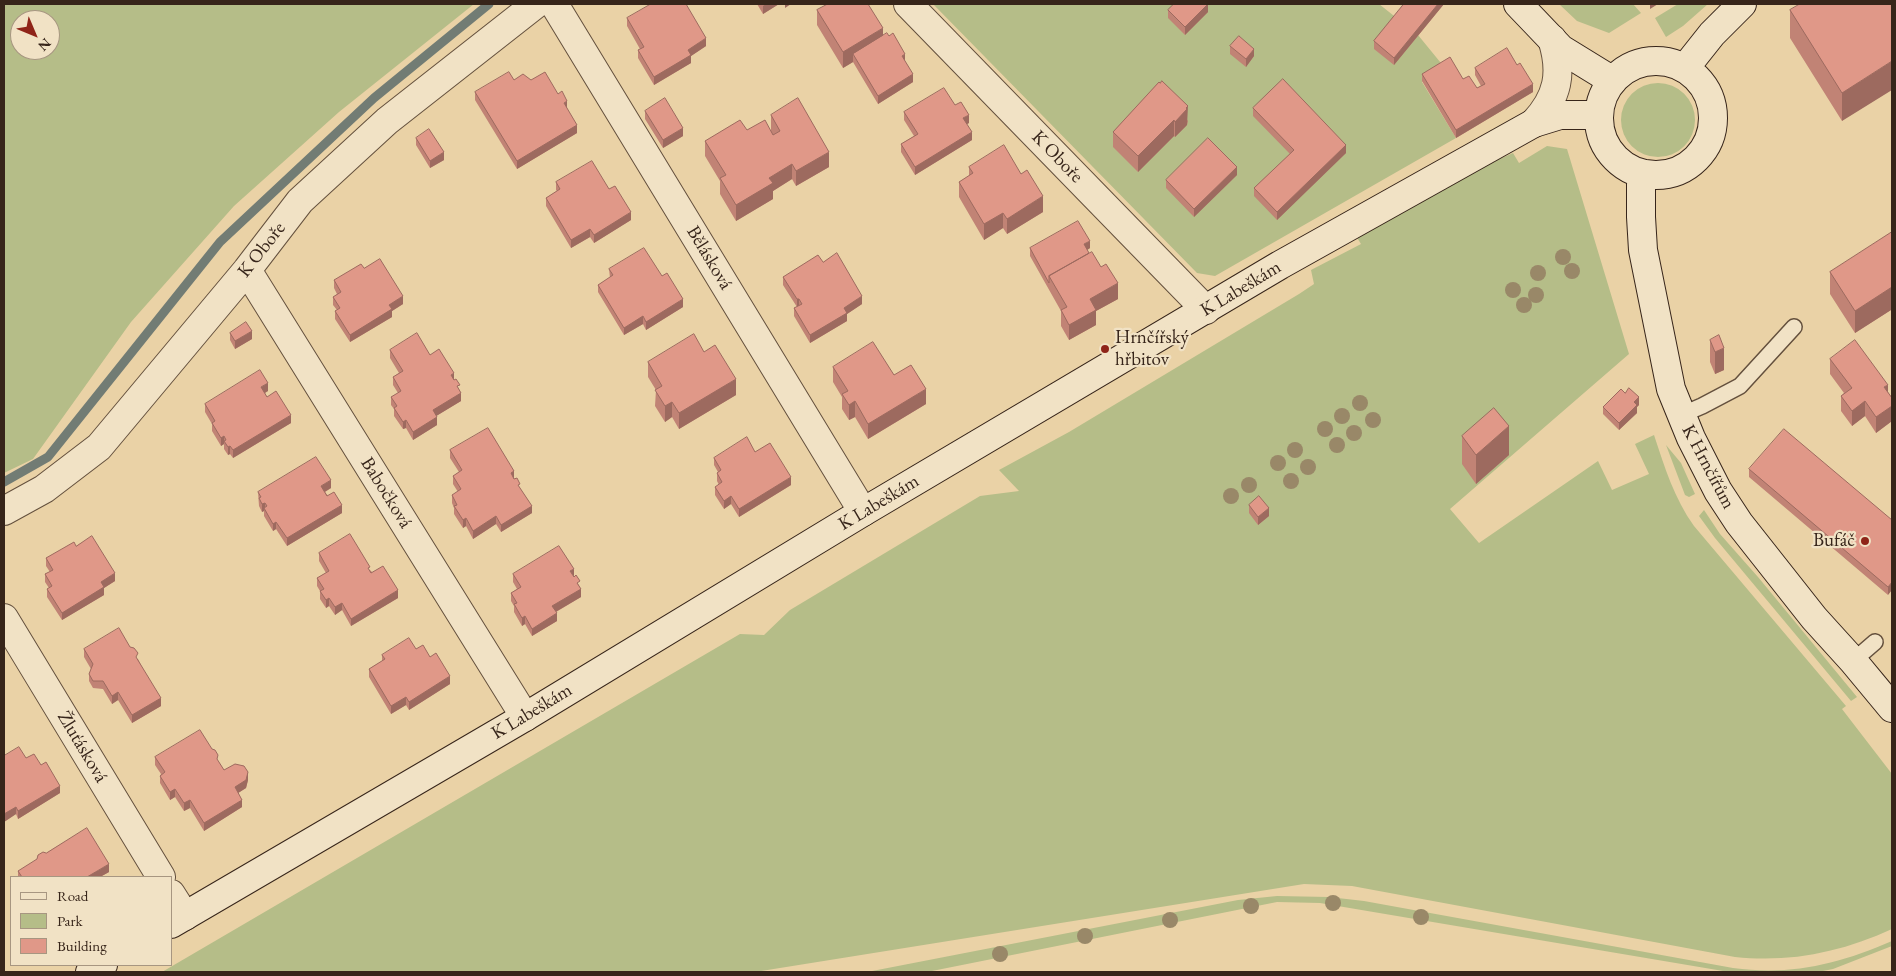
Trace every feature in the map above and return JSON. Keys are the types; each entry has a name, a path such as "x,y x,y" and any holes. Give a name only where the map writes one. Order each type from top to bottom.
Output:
{"street":[{"name":"K Oboře","path":"4,511 44,489 99,447 247,270 300,201 387,122 536,4"},
{"name":"Bělásková","path":"554,4 864,512"},
{"name":"K Oboře","path":"908,4 1206,310"},
{"path":"1518,4 1561,49 1612,81"},
{"path":"1685,68 1712,34 1742,4"},
{"path":"1534,123 1552,99 1557,84 1558,62 1552,40"},
{"path":"1646,62 1670,62 1685,68 1698,78 1707,92 1713,107 1714,124 1709,140 1701,154 1689,165 1674,172 1657,175 1641,173 1627,167 1615,158 1606,145 1601,131 1599,115 1603,97 1612,81 1624,71 1646,62"},
{"name":"K Labeškám","path":"176,912 525,717 864,512 1280,266 1534,123 1560,115 1599,115"},
{"name":"K Hrnčířům","path":"1641,173 1643,250 1671,388 1681,415 1718,491 1739,523 1814,618 1892,708"},
{"name":"Babočková","path":"247,270 525,717"},
{"name":"Žluťásková","path":"4,618 160,876"},
{"path":"90,972 101,966"}],"lane":[{"path":"1681,415 1740,386 1794,327"},
{"path":"1853,661 1875,642"}],"green space":[{"path":"4,4 474,4 339,112 234,206 131,322 33,459 4,473"},
{"path":"933,4 1379,4 1418,35 1445,68 1422,82 1456,138 1215,276 1197,273"},
{"path":"1559,4 1633,4 1641,13 1609,33 1577,21"},
{"path":"1678,4 1708,4 1683,26 1666,37 1655,18"},
{"path":"1658,83 1672,86 1684,94 1692,106 1695,120 1692,134 1684,146 1672,154 1658,157 1644,154 1632,146 1624,134 1621,120 1624,106 1632,94 1644,86"},
{"path":"1547,146 1567,149 1629,354 1450,509 1479,543 1598,461 1612,490 1649,474 1635,444 1654,435 1675,494 1694,526 1846,706 1842,709 1892,774 1892,929 1854,944 1815,954 1776,958 1735,957 1352,886 1304,884 755,972 162,972 740,634 764,635 790,610 980,496 1019,491 999,470 1069,432 1299,294 1314,284 1311,270 1361,244 1356,236 1472,171 1513,153 1519,163"},
{"path":"1666,445 1681,463 1695,494 1689,497 1685,495"},
{"path":"1704,510 1720,534 1857,697 1851,701 1715,538 1699,516"},
{"path":"1277,896 1329,897 1364,901 1733,968 1754,970 1795,969 1814,966 1853,956 1892,941 1892,946 1833,969 1818,972 1729,972 1320,903 1277,902 927,972 867,972 1238,900"}],"building":[{"path":"651,4 686,4 706,38 688,50 691,55 654,77 638,50 644,47 627,18"},
{"path":"828,4 868,4 883,28 843,52 817,10"},
{"path":"1174,4 1208,4 1185,27 1168,10"},
{"path":"1404,4 1438,4 1394,58 1374,41"},
{"path":"1800,4 1892,4 1892,61 1842,93 1790,10"},
{"path":"887,33 889,36 893,33 905,54 902,56 913,74 878,96 853,54"},
{"path":"1239,36 1254,49 1246,59 1230,46"},
{"path":"1507,48 1517,65 1520,63 1533,84 1456,130 1422,74 1450,57 1463,79 1469,76 1477,88 1485,84 1475,68"},
{"path":"509,72 514,80 523,74 531,80 545,72 558,94 562,91 567,101 564,103 577,125 517,161 475,92"},
{"path":"1283,79 1346,145 1277,212 1254,188 1294,150 1253,108"},
{"path":"1162,81 1188,106 1175,122 1174,120 1138,156 1113,132"},
{"path":"944,88 955,105 961,102 969,115 963,118 972,132 915,167 901,144 918,134 904,112"},
{"path":"665,98 683,128 663,140 645,111"},
{"path":"798,98 829,152 796,171 792,164 769,178 773,183 736,205 720,178 726,175 705,141 740,120 747,130 765,120 773,135 780,131 771,115"},
{"path":"429,129 444,152 430,161 416,138"},
{"path":"1208,138 1237,167 1194,209 1166,180"},
{"path":"1004,145 1021,174 1027,170 1043,196 1007,219 1003,213 984,224 959,182 973,173 969,167"},
{"path":"592,161 609,189 615,186 631,212 594,235 590,229 571,240 546,198 560,189 556,182"},
{"path":"1078,221 1090,241 1084,244 1089,253 1049,276 1049,283 1030,248"},
{"path":"1892,232 1892,287 1855,311 1830,272"},
{"path":"644,248 662,276 667,273 683,299 646,322 643,316 624,328 598,285 613,275 609,269"},
{"path":"1092,252 1101,267 1106,264 1118,283 1090,299 1096,310 1069,325 1061,310 1067,307 1049,276"},
{"path":"837,253 862,296 844,308 847,313 810,335 794,308 802,304 783,277 818,255 823,262"},
{"path":"380,259 403,296 389,305 392,309 350,335 335,311 340,308 333,297 341,292 334,280 361,264 364,268"},
{"path":"246,322 252,331 235,341 230,333"},
{"path":"417,333 430,355 439,349 454,373 451,375 460,385 457,386 461,393 433,410 437,417 413,432 406,420 403,422 394,408 397,406 391,397 401,391 393,377 403,371 390,350"},
{"path":"694,334 704,352 715,345 736,379 679,413 672,402 665,406 655,390 662,386 648,362"},
{"path":"1719,335 1724,348 1715,352 1710,340"},
{"path":"1855,340 1888,385 1884,387 1892,398 1892,406 1876,417 1865,401 1852,411 1841,396 1852,388 1830,359"},
{"path":"873,342 894,375 911,365 926,389 868,424 855,401 849,405 842,394 848,391 833,367"},
{"path":"260,370 268,383 261,387 267,397 276,391 291,415 233,450 224,441 226,440 224,436 221,438 212,423 215,421 205,404"},
{"path":"1629,388 1639,397 1634,402 1637,405 1619,423 1603,407 1621,389 1625,393"},
{"path":"1494,408 1509,426 1476,455 1462,436"},
{"path":"488,428 514,471 511,473 514,479 517,478 520,484 518,485 532,506 501,525 496,516 473,531 466,518 463,520 454,506 457,505 452,495 461,489 453,476 462,470 450,450"},
{"path":"1784,429 1892,520 1892,582 1888,587 1749,469"},
{"path":"747,437 755,452 770,443 791,477 739,509 731,496 724,501 715,487 722,482 717,473 721,470 714,458"},
{"path":"316,457 331,480 321,486 327,496 334,492 342,505 287,538 276,522 273,524 264,508 267,506 265,503 262,504 258,492"},
{"path":"1259,496 1269,508 1258,517 1249,505"},
{"path":"350,534 370,567 368,568 371,573 383,566 398,590 351,619 342,603 335,607 329,598 326,600 320,591 324,589 317,578 329,571 319,553"},
{"path":"92,536 115,573 101,582 104,587 62,613 47,589 52,586 45,574 53,570 46,558 74,542 76,546"},
{"path":"559,546 574,569 570,571 580,581 577,583 581,589 552,606 557,613 532,629 525,616 522,618 514,604 517,603 511,593 521,587 513,574"},
{"path":"119,628 130,647 134,648 138,653 136,657 161,698 132,715 118,692 112,696 103,681 93,681 89,674 93,664 84,649"},
{"path":"409,638 416,649 423,645 430,657 436,653 450,676 409,702 406,697 391,706 369,669 385,659 382,655"},
{"path":"200,730 218,755 217,759 224,770 235,764 244,766 248,772 246,780 235,787 242,800 204,823 190,800 184,803 175,789 170,792 160,776 165,772 155,757"},
{"path":"19,747 26,758 34,754 41,765 46,762 60,786 18,811 16,807 4,814 4,756"},
{"path":"87,828 109,864 89,876 21,876 18,871 37,859 38,855 43,852 46,853"}],"waterway":[{"path":"4,482 48,457 220,242 374,98 489,4"}],"place":[{"name":"Hrnčířský hřbitov","path":"1105,349"},
{"name":"Bufáč","path":"1865,541"}]}
